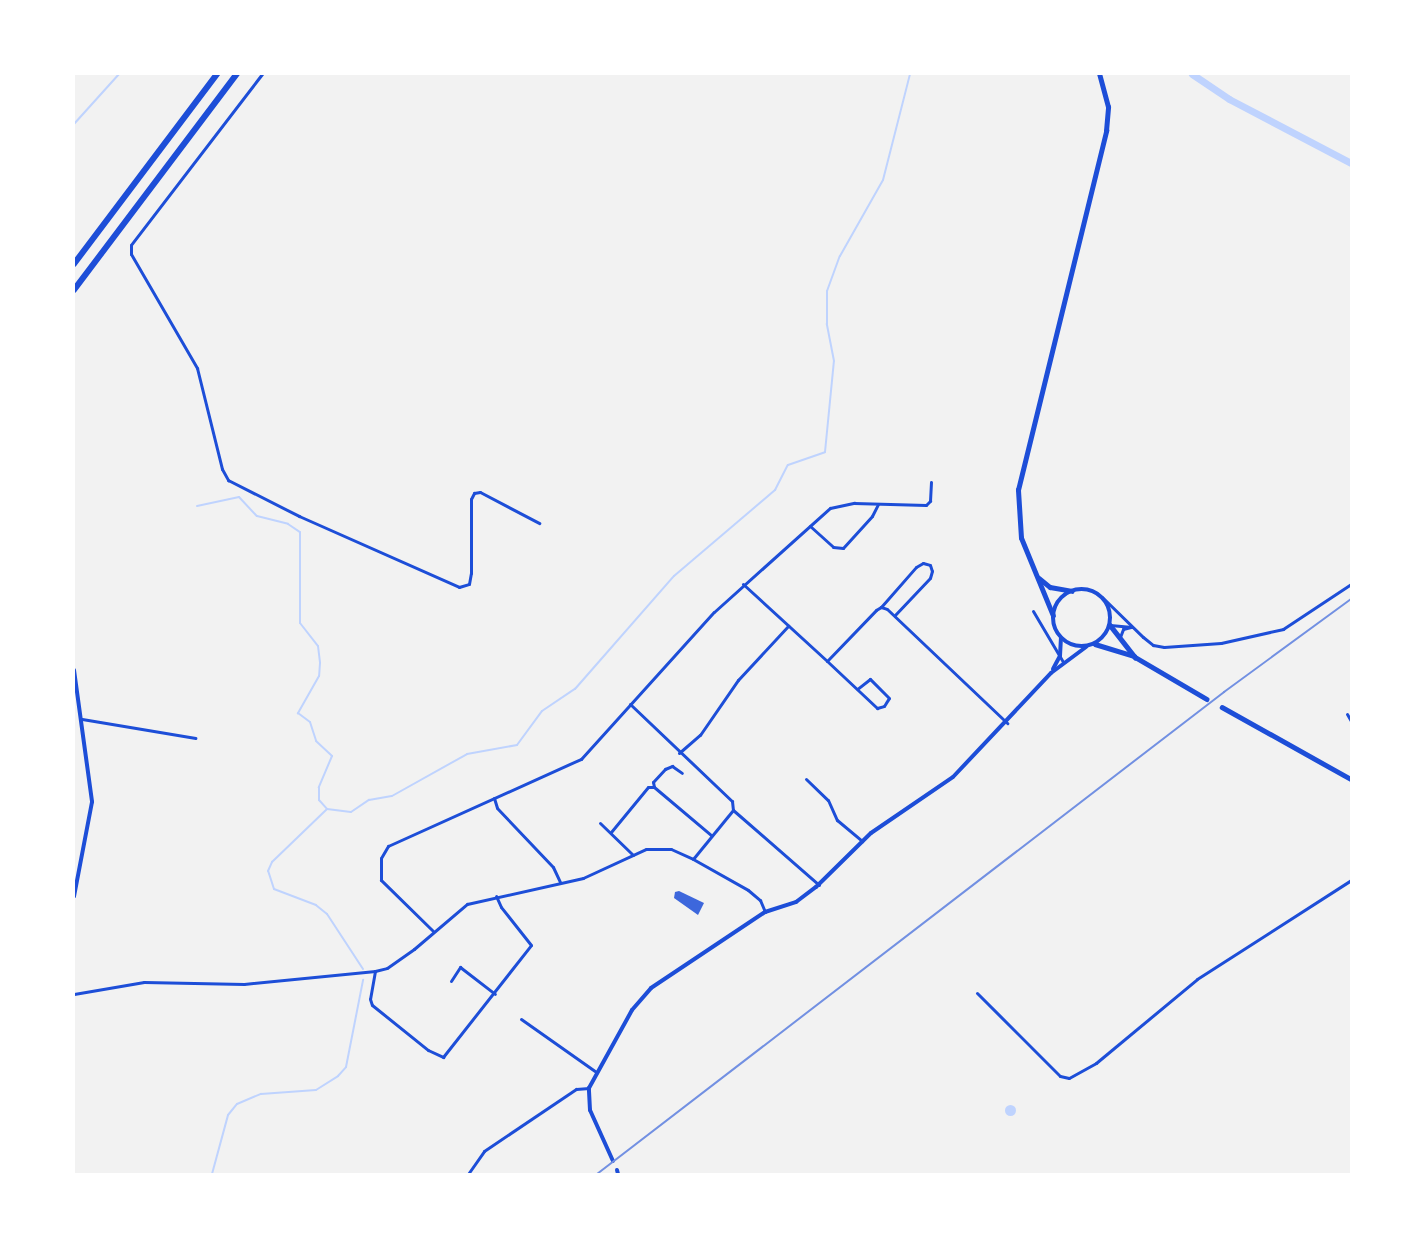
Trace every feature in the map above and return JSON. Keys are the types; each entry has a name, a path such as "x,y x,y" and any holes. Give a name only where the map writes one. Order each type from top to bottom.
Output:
{"highway":[{"path":"74,264 217,74"},
{"path":"74,290 237,74"}],"main road":[{"path":"1099,74 1108,107 1106,131 1018,490 1021,538 1034,573 1054,616 1061,638 1077,647 1086,647 1095,644 1110,625"},
{"path":"1034,573 1050,587 1072,591 1088,590 1102,597 1110,610 1110,625 1135,657"},
{"path":"1054,616 1059,601 1072,591"},
{"path":"1095,644 1135,657 1206,699"},
{"path":"1222,707 1351,779"}],"street":[{"path":"262,74 131,245 131,254 198,368 222,469 228,480 299,516 460,587 469,584 471,573 471,499 474,493 480,492 539,523"},
{"path":"433,931 381,880 381,858 396,841 581,759 743,584 810,526 839,504 926,505 930,501 931,482"},
{"path":"810,526 834,547 843,548 872,516 878,504"},
{"path":"827,661 881,607 916,567 923,563 930,565 932,571 930,578 895,615"},
{"path":"743,584 876,708 887,702 888,695 870,679 856,689"},
{"path":"1102,597 1153,645 1164,647 1221,643 1262,635 1295,623 1351,584"},
{"path":"881,607 895,615 1007,723"},
{"path":"1033,611 1063,662"},
{"path":"1110,625 1133,628"},
{"path":"680,753 700,735 733,687 788,626"},
{"path":"1120,640 1123,629 1133,628"},
{"path":"1051,673 1059,658 1061,638"},
{"path":"613,1161 590,1110 589,1088 596,1072 632,1010 651,988 766,912 796,902 819,885 862,841 953,777 1007,723 1051,673 1063,662 1086,647"},
{"path":"74,670 92,802 74,896"},
{"path":"630,704 732,801 733,810 819,885"},
{"path":"1347,714 1351,721"},
{"path":"82,719 195,738"},
{"path":"654,787 653,782 665,769 672,766 682,773"},
{"path":"806,779 828,800 838,820 862,841"},
{"path":"611,832 648,787 654,787 711,835"},
{"path":"494,798 497,808 554,867 560,883"},
{"path":"692,859 733,810"},
{"path":"600,824 611,832 633,855"},
{"path":"74,994 97,992 144,982 244,984 375,971 404,956 467,904 583,878 633,855 660,848 692,859 748,890 760,900 766,912"},
{"path":"977,993 1060,1076 1069,1078 1096,1063 1197,979 1351,880"},
{"path":"375,971 370,999 372,1005 439,1057 448,1054 531,945 501,907 496,896"},
{"path":"451,980 460,967 495,994"},
{"path":"521,1019 596,1072"},
{"path":"468,1174 473,1163 484,1151 576,1089 589,1088"}],"water":[{"path":"1010,1104 1016,1110 1010,1116 1004,1110"}],"building":[{"path":"679,891 704,903 698,915 674,898 675,892"}],"waterway":[{"path":"74,124 119,74"},
{"path":"363,969 327,914 316,905 274,889 268,871 272,862 327,809 351,812 369,800 392,796 467,754 517,745 542,711 575,689 674,576 775,490 788,465 825,452 834,361 827,324 827,291 840,256 883,180 910,74"},
{"path":"1192,74 1229,99 1351,163"},
{"path":"197,506 239,497 257,516 288,524 300,532 300,623 318,646 320,663 319,676 298,713 310,722 316,741 332,756 319,787 319,800 327,809"},
{"path":"212,1174 228,1115 237,1104 261,1094 316,1090 338,1076 346,1067 363,980"}],"railway":[{"path":"597,1174 1224,692 1351,599"}]}
